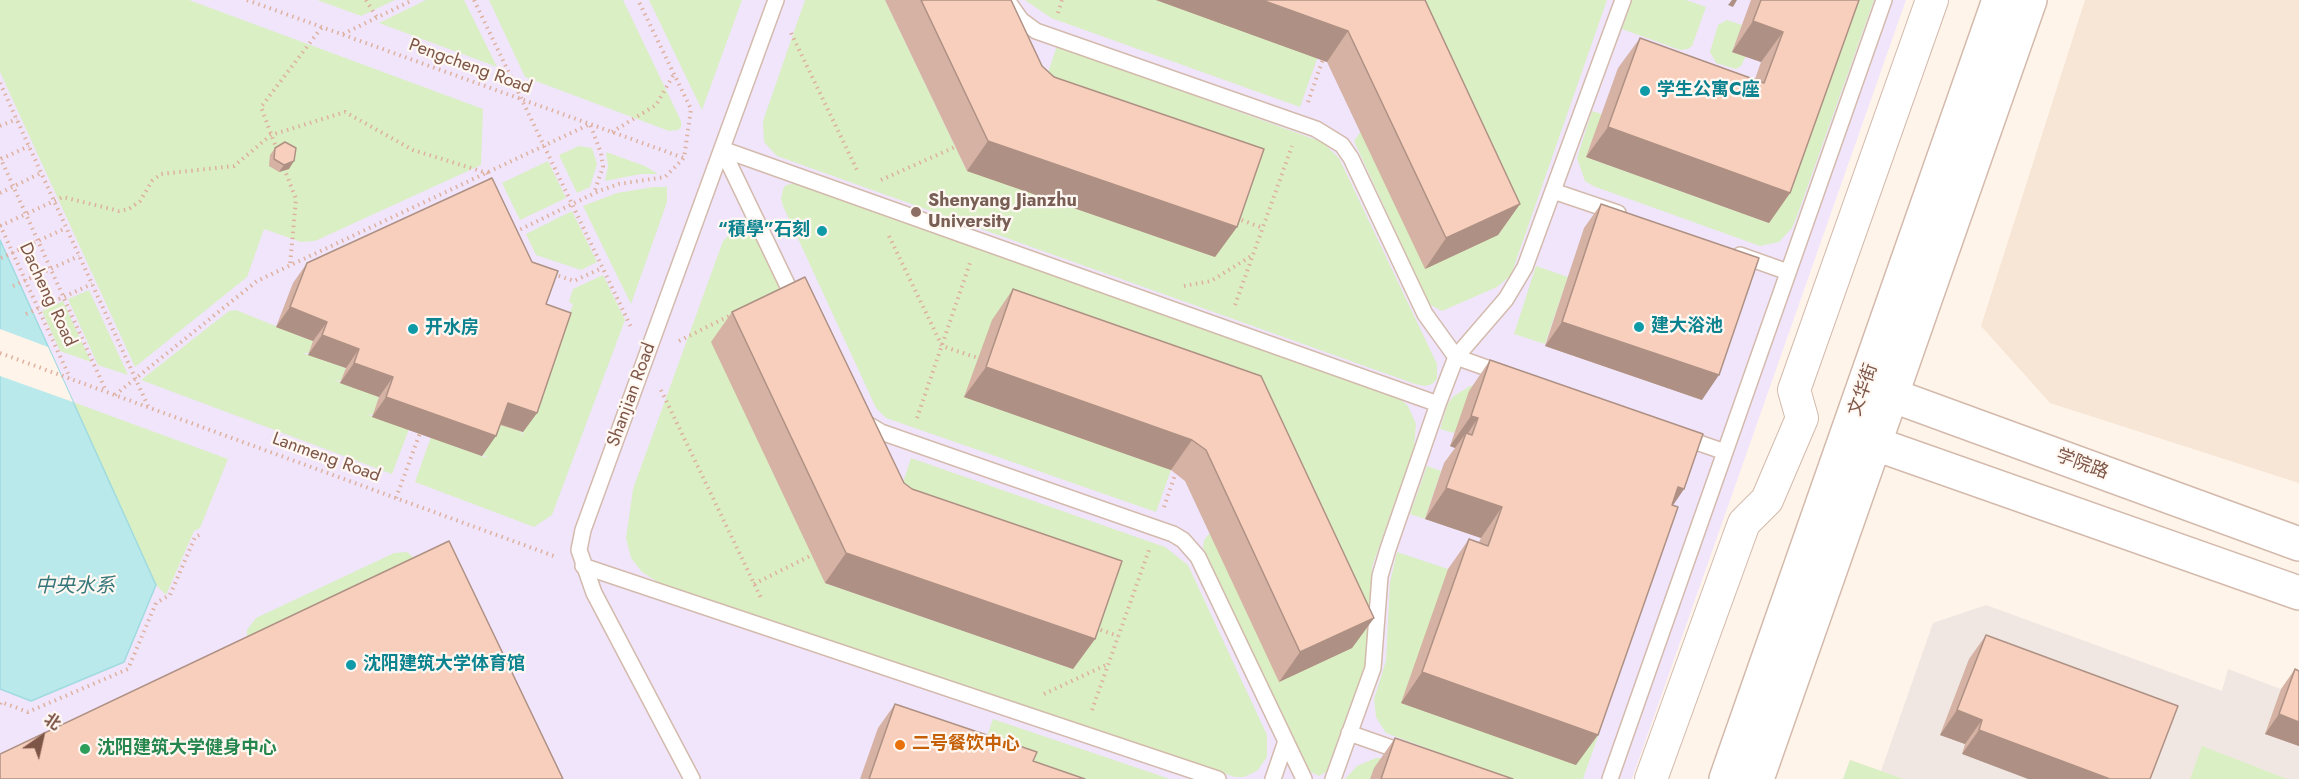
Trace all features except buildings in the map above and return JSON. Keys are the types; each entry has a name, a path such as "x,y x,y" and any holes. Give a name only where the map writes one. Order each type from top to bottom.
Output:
{"street":[{"path":"1651,779 1744,523 1767,500 1802,418 1794,390 1932,0"},
{"name":"文华街","path":"1879,391 1999,0"},
{"name":"文华街","path":"1756,779 1862,439 2030,0"},
{"name":"学院路","path":"1879,391 2299,544"},
{"path":"1862,439 2299,593"},
{"name":"文华街","path":"1726,779 1862,439"}],"lane":[{"name":"Shanjian Road","path":"693,779 583,566 579,550 583,530 776,0"},
{"path":"1007,0 1021,20 1036,31 1300,124 1342,145 1351,158 1425,314 1456,357 1519,379"},
{"path":"1333,779 1373,668 1380,576 1438,404 1456,357 1516,284 1553,191 1623,0"},
{"path":"1610,779 1884,0"},
{"path":"722,148 1438,404"},
{"path":"722,148 803,317"},
{"path":"1553,191 1631,218"},
{"path":"1721,249 1788,272"},
{"path":"855,414 881,432 1183,540 1198,557 1304,779"},
{"path":"1671,433 1725,452"},
{"path":"583,566 1218,779"},
{"path":"1349,734 1425,760"},
{"path":"1273,779 1286,741"}],"path":[{"name":"Pengcheng Road","path":"247,0 684,158"},
{"path":"366,0 376,18"},
{"path":"342,35 413,0"},
{"path":"515,232 594,193 618,184 665,177 684,158 691,109 638,0"},
{"path":"279,156 261,107 322,27"},
{"path":"1227,329 1323,59"},
{"path":"612,132 656,105 674,73"},
{"path":"0,83 2,92 148,406"},
{"path":"0,225 63,197 119,211 129,209 140,201 152,181 161,174 234,166 271,135 345,112 413,150 488,173 497,193"},
{"path":"0,126 16,119"},
{"path":"115,395 257,281 590,124 601,153 603,167 594,193"},
{"path":"29,146 0,158 106,391"},
{"path":"850,194 955,147"},
{"path":"283,167 296,199 290,266"},
{"path":"0,193 41,173"},
{"path":"1230,216 1263,228"},
{"path":"511,222 519,241"},
{"name":"Dacheng Road","path":"0,225 70,378"},
{"path":"1,258 66,228"},
{"path":"908,442 978,240"},
{"path":"1182,287 1211,280 1254,255"},
{"path":"13,286 79,256"},
{"path":"542,270 574,281 602,268"},
{"path":"26,314 92,284"},
{"path":"646,358 741,310"},
{"name":"Lanmeng Road","path":"0,353 583,566"},
{"path":"396,498 420,433"},
{"path":"1084,734 1176,472"},
{"path":"0,704 28,712 128,669 156,603 170,595 195,537 203,533"},
{"path":"754,584 812,555"},
{"path":"1089,626 1118,636"},
{"path":"1012,710 1108,663"}],"shaded area":[{"name":"Shenyang Jianzhu University","path":"0,0 1906,0 1632,779 0,779"},
{"path":"2085,0 2299,0 2299,483 2050,403 1981,326"},
{"path":"1986,605 2222,691 2228,669 2299,696 2299,779 1843,779 1850,760 1881,771 1933,623"}],"green space":[{"path":"0,0 189,0 483,109 481,165 315,241 301,242 264,229 247,277 135,367 0,72"},
{"path":"317,0 395,0 361,16"},
{"path":"426,0 464,0 497,67 379,23"},
{"path":"489,0 623,0 681,121 681,127 678,130 669,131 525,77"},
{"path":"649,0 742,0 702,110"},
{"path":"805,0 885,0 967,171 1036,108 1057,46 1322,142 1339,158 1437,364 1437,379 1425,386 1415,384 777,156 764,142 763,121"},
{"path":"1025,0 1157,0 1318,56 1300,107 1051,18"},
{"path":"1389,0 1607,0 1511,275 1497,287 1442,311 1429,304 1354,141 1361,131"},
{"path":"1632,0 1686,0 1706,7 1692,46 1680,50 1622,29"},
{"path":"1849,0 1874,0 1796,219 1792,228 1779,242 1760,246 1593,186 1585,181 1577,158 1592,111 1602,114 1586,157 1769,223"},
{"path":"1727,20 1742,25 1732,52 1746,56 1741,66 1736,69 1716,63 1710,52 1718,25"},
{"path":"579,146 592,148 597,164 590,187 577,193 559,155"},
{"path":"606,152 645,166 658,174 641,174 605,181 608,166"},
{"path":"548,161 566,198 520,220 502,183"},
{"path":"797,183 1397,397 1408,406 1416,424 1414,447 1372,567 1369,652 1326,772 1319,776 1307,770 1203,547 1204,540 1210,533 1240,407 1171,470 1156,512 886,418 876,408 783,206 781,199 783,189 786,185"},
{"path":"667,187 667,202 631,304 583,206 617,193"},
{"path":"572,211 597,262 581,270 536,255 526,234"},
{"path":"747,227 753,230 852,427 825,583 1073,669 891,519 911,458 1165,547 1188,565 1267,735 1267,757 1257,771 1244,777 1235,777 664,586 642,572 631,558 626,538 633,489 723,241 736,228"},
{"path":"1536,266 1568,277 1545,344 1514,334"},
{"path":"603,275 625,320 552,515 534,527 415,482 431,437 490,459 483,455 494,422 522,432 521,438 560,325 565,326 573,304 569,302 573,289"},
{"path":"89,290 128,375 98,365 68,299"},
{"path":"63,301 91,362 60,351 42,311"},
{"path":"236,310 313,341 309,353 303,353 346,368 341,381 334,380 379,397 373,415 366,414 409,429 392,474 141,380 229,311"},
{"path":"1481,384 1454,433 1440,429 1448,403 1454,396 1470,386"},
{"path":"73,402 228,459 200,528 194,531 166,595 156,585"},
{"path":"1427,466 1441,471 1425,519 1410,514"},
{"path":"407,552 418,561 247,637 247,630 256,618 394,553"},
{"path":"1397,552 1448,569 1594,715 1604,719 1583,779 1510,779 1386,733 1376,717 1374,699 1386,661 1390,582"},
{"path":"993,719 1170,779 1019,779 978,762"},
{"path":"2202,746 2287,779 2190,779"},
{"path":"1376,758 1385,758 1374,769 1370,779 1345,779 1357,766"},
{"path":"1850,760 1881,771 1903,779 1843,779"}],"water":[{"name":"中央水系","path":"0,240 156,585 124,662 31,701 0,689"}],"pier":[{"path":"0,329 48,347 73,402 0,376"}],"place":[{"name":"学生公寓C座","path":"1645,91"},
{"name":"Shenyang Jianzhu University","path":"916,212"},
{"name":"“積學”石刻","path":"822,231"},
{"name":"建大浴池","path":"1639,327"},
{"name":"开水房","path":"413,329"},
{"name":"沈阳建筑大学体育馆","path":"351,665"},
{"name":"二号餐饮中心","path":"900,745"},
{"name":"沈阳建筑大学健身中心","path":"85,749"}]}
